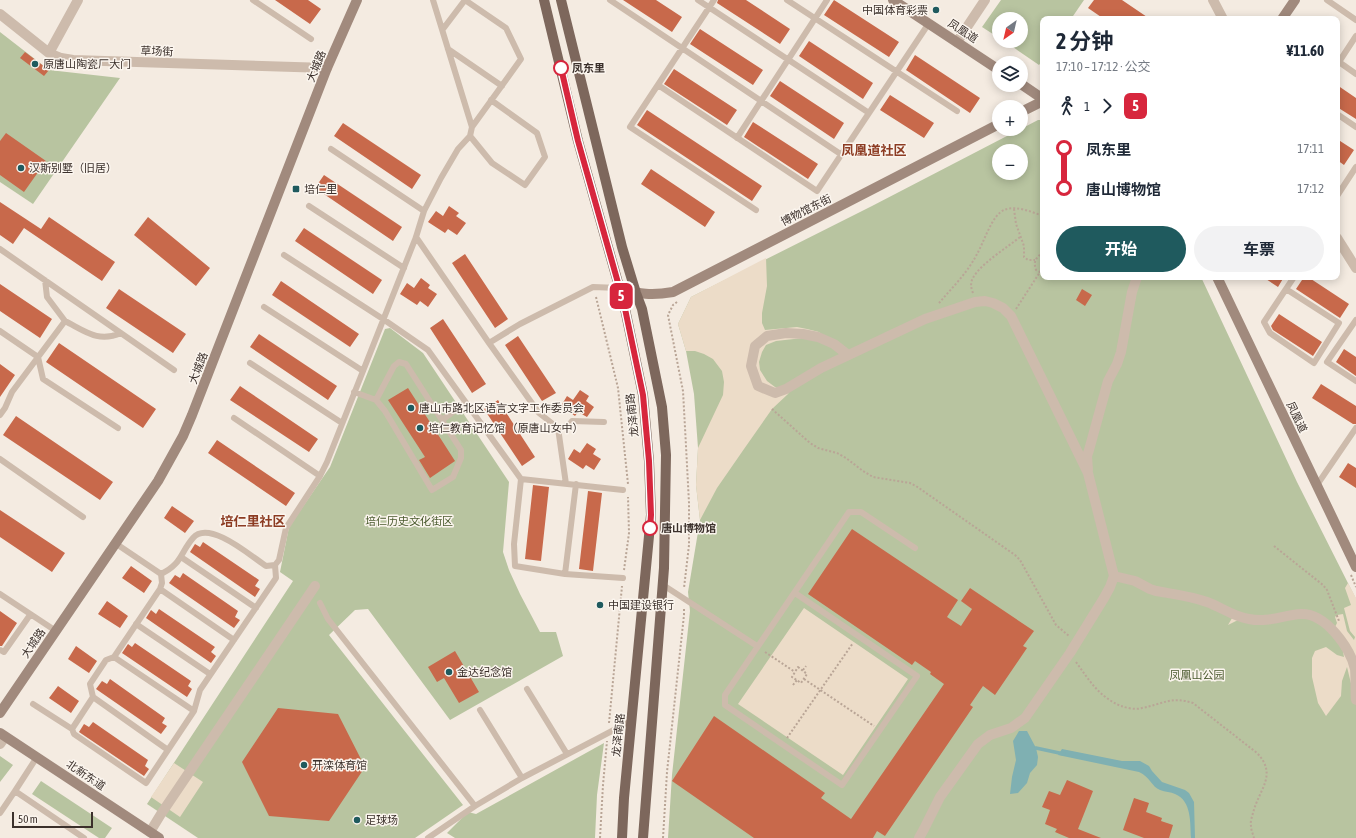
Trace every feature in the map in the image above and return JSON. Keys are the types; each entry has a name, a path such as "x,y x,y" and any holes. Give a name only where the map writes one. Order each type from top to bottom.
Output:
{"main road":[{"name":"龙泽南路","path":"544,0 578,141 624,304 643,395 649,461 651,515 624,798 622,838"},
{"path":"561,0 622,247 642,309 662,407 666,455 663,585 643,838"}],"street":[{"path":"49,53 78,0"},
{"name":"大城路","path":"0,713 158,481 172,457 189,422 327,68 357,0"},
{"name":"凤凰道","path":"893,0 992,65"},
{"path":"957,42 985,0"},
{"path":"1213,0 1221,16"},
{"path":"1284,16 1295,0"},
{"name":"草场街","path":"0,14 49,53 61,58 74,60 327,68"},
{"path":"1028,89 1040,98"},
{"path":"1028,108 1040,102"},
{"name":"博物馆东街","path":"619,288 636,293 655,295 673,292 992,128"},
{"path":"1340,243 1356,268"},
{"path":"918,838 940,797 978,744 990,735 1011,728 1025,718 1070,653 1110,587 1114,576 1088,473 1087,456 1108,381 1117,364 1121,352 1132,292 1136,280"},
{"name":"凤凰道","path":"1218,280 1356,567"},
{"path":"848,355 834,344 818,337 803,334 767,336 755,346 751,366 758,386 775,393 786,389 848,355 925,319 975,302 985,301 998,305 1011,316 1088,473"},
{"path":"1114,576 1135,580 1156,591 1206,601 1236,616 1249,619 1264,621 1303,614 1313,616 1326,624 1338,635 1352,658 1356,671 1356,700"},
{"path":"155,835 161,814 314,586"},
{"name":"北新东道","path":"2,738 37,757 155,835"}],"lane":[{"path":"252,0 311,39"},
{"path":"434,0 472,126"},
{"path":"33,704 72,729 74,734 146,783 194,711 200,690 210,674 276,578 275,565 279,560 286,528 320,476 327,462 404,268 424,212 458,149 470,136 472,126 521,59 506,28 465,0 442,29"},
{"path":"610,0 842,155"},
{"path":"698,0 869,113"},
{"path":"714,0 630,127 756,210"},
{"path":"787,0 957,111"},
{"path":"737,138 827,0"},
{"path":"1326,0 1356,20"},
{"path":"658,85 817,191 929,23"},
{"path":"1340,61 1356,36"},
{"path":"448,49 502,86"},
{"path":"1340,65 1356,74"},
{"path":"470,136 492,163 525,185 544,157 537,133 491,100"},
{"path":"1340,116 1356,127"},
{"path":"331,149 424,212"},
{"path":"1340,191 1356,167"},
{"path":"1349,177 1356,181"},
{"path":"309,206 404,268"},
{"path":"416,237 539,413 558,428 566,484"},
{"path":"0,249 174,370"},
{"path":"284,255 428,350 521,480 514,544 515,566 566,574 623,578"},
{"path":"45,280 48,297 65,321 98,338 112,337 121,333"},
{"path":"1286,289 1339,323 1314,363 1270,334 1264,322 1286,289 1292,280"},
{"path":"489,343 520,324 593,287 619,288"},
{"path":"264,307 363,371"},
{"path":"1356,320 1328,362 1356,381"},
{"path":"0,415 3,406 12,392 65,321"},
{"path":"0,331 38,357 43,379 118,428"},
{"path":"354,392 376,400 385,411 432,490 453,477 461,458 461,450 406,364 399,362 394,366 376,400"},
{"path":"250,363 342,423"},
{"path":"442,420 465,403"},
{"path":"234,418 320,476"},
{"path":"558,428 568,426 572,421 604,422"},
{"path":"1317,485 1353,438 1356,428"},
{"path":"0,459 83,517"},
{"path":"521,480 625,489"},
{"path":"566,574 576,484"},
{"path":"795,593 917,676 842,785 725,704 725,695 849,512 861,512 915,548"},
{"path":"161,574 170,570 181,557 194,537 201,534 212,533 224,537 266,566 275,565"},
{"path":"115,543 161,574 162,583 160,589 114,657 106,660 90,684 93,697 168,750"},
{"path":"181,557 256,608"},
{"path":"663,585 757,646"},
{"path":"160,589 234,640"},
{"path":"0,594 56,631"},
{"path":"320,603 328,619 475,806"},
{"path":"0,650 4,652 30,615"},
{"path":"136,624 210,674"},
{"path":"114,657 194,711"},
{"path":"527,689 567,754"},
{"path":"72,729 93,697"},
{"path":"480,710 522,778"},
{"path":"428,838 475,806 522,778 631,721"},
{"path":"0,813 37,757"},
{"path":"15,791 84,838"}],"path":[{"path":"1014,209 1016,224 1024,246 1024,257 1028,260 1035,260"},
{"path":"925,319 963,276 976,256 997,215 1005,210 1014,209 1023,209 1040,215"},
{"path":"975,302 970,287 973,278 979,269 1020,237"},
{"path":"1040,255 1035,260 1034,264 1036,270 1040,271"},
{"path":"1011,316 1040,274"},
{"path":"596,297 618,388 625,489"},
{"path":"663,838 667,772 684,615 683,598 689,545 689,502 683,391 668,315 673,305 679,301"},
{"path":"772,409 810,443 818,448 837,453 873,477 910,483 916,486 1015,555 1020,560 1056,625 1076,641"},
{"path":"600,838 603,785 623,578 630,533 628,497"},
{"path":"1274,546 1324,585 1340,626 1338,635"},
{"path":"783,744 819,689 858,636"},
{"path":"757,646 795,672"},
{"path":"1070,653 1101,695 1113,702 1127,708 1141,709 1174,700 1182,700 1193,703 1263,759 1267,771 1265,783 1256,802 1250,825 1254,838"},
{"path":"803,670 806,666"},
{"path":"798,668 807,674 801,683 792,677 795,672 798,668"},
{"path":"804,679 881,730"},
{"path":"793,685 797,680"}],"green space":[{"path":"1001,0 1084,0 1073,16 1040,16 1040,64 1039,65 1028,56 1014,48 1028,48 1028,12 993,12"},
{"path":"992,13 992,33 982,27"},
{"path":"0,32 49,70 120,78 33,204 0,182"},
{"name":"凤凰山公园","path":"1040,120 1040,280 1202,280 1297,482 1356,599 1356,838 668,838 672,775 690,611 688,592 700,520 696,485 698,448 694,394 686,351 678,324 691,297 1007,136 1028,136 1028,125"},
{"name":"培仁历史文化街区","path":"390,328 423,353 509,482 503,552 520,594 540,632 556,632 563,656 450,720 368,609 355,610 329,635 463,805 415,838 198,838 147,804 293,581 280,572 289,527 330,467 385,329"},
{"path":"604,743 597,795 595,838 455,838 447,833 468,812 476,814"},
{"path":"0,756 13,765 0,782"},
{"path":"41,781 112,828 105,838 99,838 32,794"}],"shaded area":[{"path":"766,258 767,286 762,313 762,323 765,330 797,327 807,329 819,332 831,346 817,340 803,338 776,341 766,345 759,362 760,370 767,381 775,387 786,389 793,385 788,394 772,409 717,488 700,520 696,485 698,448 723,395 724,382 722,371 713,359 695,351 686,351 678,324 691,297"},
{"path":"1348,583 1356,598 1356,704 1347,667 1342,681 1341,696 1326,716 1318,703 1312,677 1312,658 1315,651 1326,647 1337,655 1344,657 1342,646 1329,630 1309,618 1240,619 1228,625 1235,613 1264,618 1296,610 1335,627 1337,623 1335,617 1343,614 1347,631 1354,640 1355,637 1350,631 1344,608 1351,605 1345,588"},
{"path":"804,608 908,679 843,775 738,704"},
{"path":"174,763 203,782 180,817 151,797"}],"water":[{"path":"1019,731 1027,731 1036,748 1038,757 1037,765 1030,773 1027,783 1018,793 1010,794 1016,760 1013,741"},
{"path":"1062,749 1122,761 1140,761 1149,766 1162,782 1185,790 1189,793 1194,802 1195,838 1191,838 1189,813 1185,802 1181,797 1173,793 1157,789 1146,776 1139,772 1058,755"}],"building":[{"path":"275,0 308,0 321,9 310,24"},
{"path":"623,0 656,0 682,17 672,32"},
{"path":"718,0 746,0 790,29 780,44 717,3"},
{"path":"834,0 899,42 889,57 824,15"},
{"path":"1094,0 1122,0 1146,16 1100,16 1088,8"},
{"path":"700,29 763,70 753,85 690,44"},
{"path":"809,41 873,83 863,99 799,56"},
{"name":"原唐山陶瓷厂大门","path":"25,52 49,70 44,76 20,58"},
{"path":"915,55 980,98 970,113 906,70"},
{"path":"674,69 737,110 727,125 664,84"},
{"path":"780,81 844,123 834,139 770,96"},
{"path":"1340,87 1356,98 1356,119 1340,109"},
{"path":"890,95 934,123 924,138 880,110"},
{"path":"647,110 762,186 752,201 637,125"},
{"path":"753,122 818,164 808,179 744,137"},
{"path":"343,123 421,175 412,189 334,136"},
{"name":"汉斯别墅（旧居）","path":"6,133 46,161 24,192 0,175 0,141"},
{"path":"1340,141 1354,150 1344,165 1340,162"},
{"path":"651,169 715,212 705,227 641,184"},
{"path":"324,175 402,227 393,241 315,188"},
{"path":"0,202 41,229 49,217 115,262 102,281 24,228 13,244 0,235"},
{"path":"449,206 459,213 456,216 466,223 457,235 448,229 445,233 428,222 436,211 443,216"},
{"path":"148,217 210,268 196,286 134,235"},
{"path":"304,228 382,280 373,294 295,241"},
{"path":"465,254 508,319 495,328 452,263"},
{"path":"421,278 430,285 428,288 437,294 428,307 420,301 417,305 400,294 407,283 414,288"},
{"path":"1268,280 1282,280 1278,287"},
{"path":"1302,280 1313,280 1349,304 1340,318 1296,289"},
{"path":"281,281 359,334 350,347 272,295"},
{"path":"0,284 52,319 40,338 0,311"},
{"path":"119,289 186,334 173,353 106,308"},
{"path":"1082,289 1092,295 1085,306 1076,300"},
{"path":"1279,314 1322,342 1313,356 1273,330 1271,326"},
{"path":"443,319 486,384 472,393 430,328"},
{"path":"259,334 337,386 328,400 250,347"},
{"path":"518,336 556,393 542,401 505,345"},
{"path":"59,343 156,409 143,428 46,362"},
{"path":"1344,349 1356,357 1356,376 1336,362"},
{"path":"0,364 15,375 0,397"},
{"path":"1321,384 1356,406 1356,424 1353,424 1312,398"},
{"path":"240,386 318,439 309,452 230,400"},
{"name":"培仁教育记忆馆 （原唐山女中）","path":"408,388 455,461 430,478 419,460 425,457 388,400"},
{"path":"580,390 589,396 586,401 594,407 587,417 578,412 575,416 561,406 567,396 573,400"},
{"path":"498,400 535,457 522,466 484,409"},
{"path":"16,416 113,482 100,500 3,435"},
{"path":"217,440 295,493 286,506 208,453"},
{"path":"587,443 596,449 593,454 601,459 594,470 586,465 583,469 568,459 574,449 580,453"},
{"path":"1348,463 1356,468 1356,488 1339,477"},
{"path":"533,485 549,487 541,561 525,559"},
{"path":"588,491 602,493 593,571 579,569"},
{"path":"172,506 194,521 185,533 164,518"},
{"path":"0,510 65,553 52,572 0,537"},
{"path":"852,529 958,600 947,617 961,626 972,609 961,601 970,588 1034,631 1023,646 1027,648 995,695 983,686 970,705 973,707 885,836 877,831 873,838 754,838 672,781 714,716 825,793 821,798 851,819 944,684 930,674 931,672 915,661 912,665 808,594"},
{"path":"203,542 259,580 255,586 260,589 255,597 190,552 195,544 200,547"},
{"path":"131,566 152,581 144,593 122,578"},
{"path":"183,573 238,611 235,617 240,620 234,628 169,583 175,575 180,578"},
{"path":"107,601 128,616 120,628 98,614"},
{"path":"159,609 215,647 211,652 216,656 211,663 146,618 151,610 156,614"},
{"path":"0,611 17,623 2,646 0,646"},
{"path":"135,643 191,681 188,686 192,689 187,697 122,653 128,644 132,647"},
{"path":"76,646 97,661 89,673 68,659"},
{"name":"金达纪念馆","path":"455,651 479,692 459,703 444,678 437,682 428,667"},
{"path":"110,679 165,718 162,723 167,726 161,734 96,689 102,681 107,684"},
{"path":"58,686 79,701 71,713 49,698"},
{"name":"开滦体育馆","path":"278,708 338,714 365,767 329,821 269,816 242,762"},
{"path":"93,722 148,760 145,766 149,769 144,776 79,732 84,724 89,727"},
{"path":"1067,780 1093,791 1078,829 1101,838 1069,838 1055,832 1057,829 1045,824 1050,810 1042,807 1049,791 1060,795"},
{"path":"1134,798 1149,803 1146,812 1162,818 1161,821 1173,825 1169,838 1144,838 1123,830"}],"waterway":[{"path":"1036,748 1064,754"}],"bus line":[{"name":"5","path":"561,68 578,141 624,304 643,395 649,461 650,528"}],"place":[{"name":"中国体育彩票","path":"936,10"},
{"name":"原唐山陶瓷厂大门","path":"35,64"},
{"name":"凤东里","path":"561,68"},
{"name":"汉斯别墅（旧居）","path":"21,168"},
{"name":"培仁里","path":"296,189"},
{"name":"唐山市路北区语言文字工作委员会","path":"411,408"},
{"name":"培仁教育记忆馆 （原唐山女中）","path":"420,428"},
{"name":"唐山博物馆","path":"650,528"},
{"name":"中国建设银行","path":"600,605"},
{"name":"金达纪念馆","path":"449,672"},
{"name":"开滦体育馆","path":"304,765"},
{"name":"足球场","path":"357,820"}],"district":[{"name":"凤凰道社区","path":"874,150"},
{"name":"培仁里社区","path":"253,521"}]}
